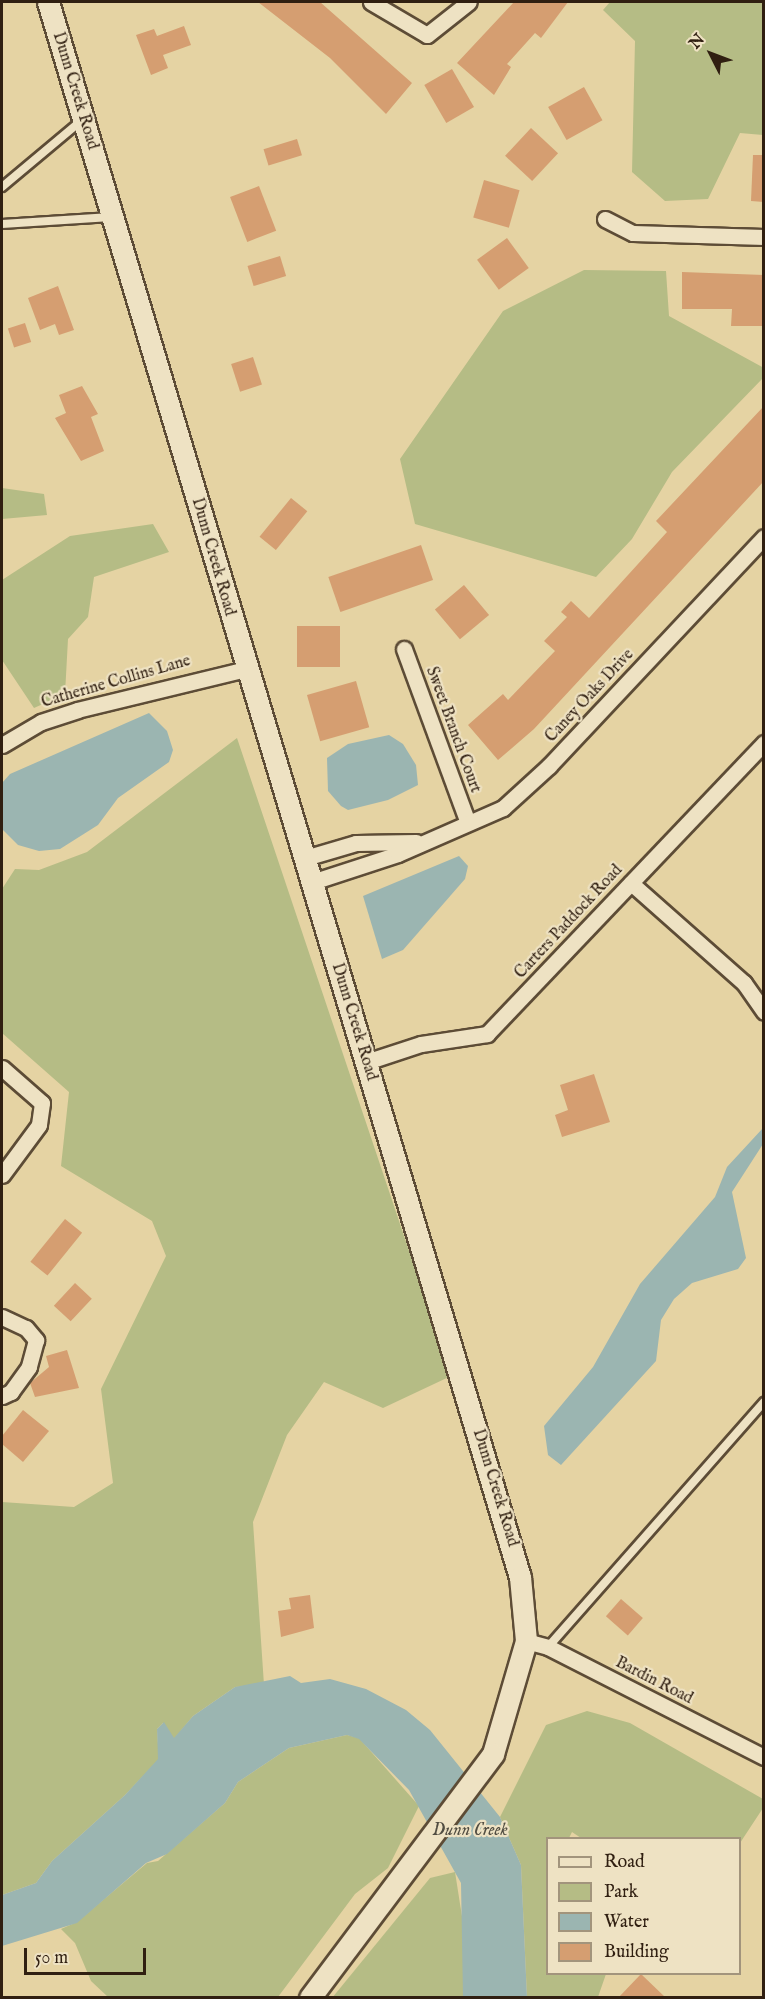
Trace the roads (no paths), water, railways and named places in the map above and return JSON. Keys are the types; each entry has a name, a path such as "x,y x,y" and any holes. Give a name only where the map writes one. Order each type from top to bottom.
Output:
{"street":[{"name":"Dunn Creek Road","path":"48,2 246,669 515,1555 526,1641 504,1726 482,1771 425,1851 310,1998"},
{"path":"370,2 426,34 469,2"},
{"path":"605,219 633,233 764,237"},
{"name":"Caney Oaks Drive","path":"312,882 398,854 416,842 468,824 523,792 764,537"},
{"name":"Sweet Branch Court","path":"404,649 468,824"},
{"name":"Catherine Collins Lane","path":"2,745 41,722 77,710 246,669"},
{"name":"Carters Paddock Road","path":"366,1062 421,1044 487,1034 764,744"},
{"name":"Caney Oaks Drive","path":"305,858 356,843 416,842"},
{"path":"631,883 744,983 764,1012"},
{"path":"2,1068 42,1103 39,1125 2,1175"},
{"path":"2,1317 26,1328 36,1340 29,1367 11,1392 2,1396"},
{"name":"Bardin Road","path":"526,1641 548,1647 764,1757"}],"lane":[{"path":"2,187 83,119"},
{"path":"2,224 112,216"},
{"path":"548,1647 764,1402"}],"water":[{"path":"149,713 167,731 173,750 169,762 118,798 98,825 60,849 39,851 18,845 2,829 2,783 10,774"},
{"path":"389,735 403,744 416,765 418,785 388,800 348,810 341,806 328,791 327,758 348,744"},
{"path":"459,856 468,866 465,879 403,950 382,959 363,896"},
{"path":"763,1128 763,1144 732,1192 746,1258 738,1269 692,1283 674,1299 661,1320 656,1361 561,1465 548,1455 544,1426 593,1367 640,1284 715,1197 727,1167"},
{"name":"Dunn Creek","path":"290,1676 301,1683 330,1679 366,1689 406,1710 430,1730 500,1817 521,1865 527,1997 463,1997 461,1883 409,1790 359,1739 347,1735 289,1748 238,1782 225,1803 167,1854 146,1863 77,1923 2,1946 2,1895 36,1883 52,1861 125,1795 158,1759 157,1729 164,1722 174,1738 193,1716 235,1687"}]}
